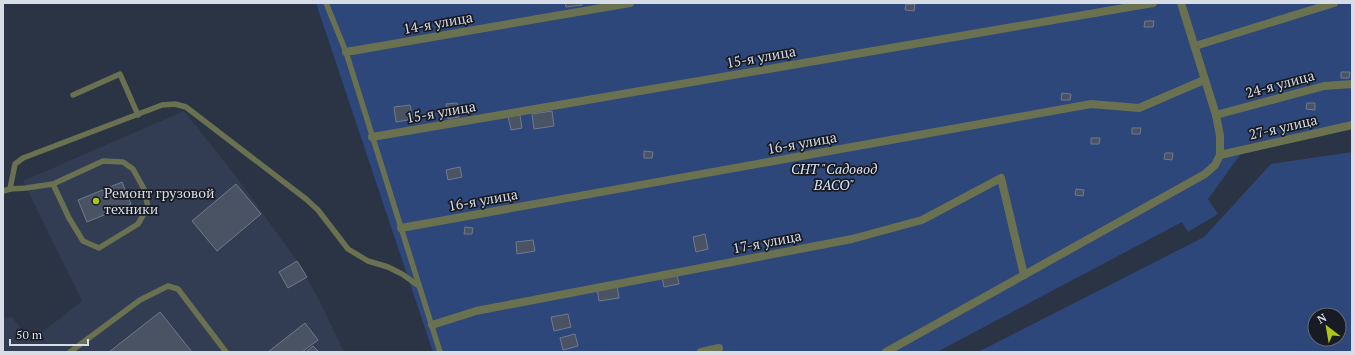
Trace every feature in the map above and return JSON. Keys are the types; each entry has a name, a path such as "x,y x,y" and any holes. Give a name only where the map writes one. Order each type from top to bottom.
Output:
{"street":[{"name":"14-я улица","path":"346,52 630,3"},
{"name":"15-я улица","path":"372,137 1153,3"},
{"path":"886,352 1205,174 1215,165 1220,155 1220,136 1216,116 1181,3"},
{"path":"1195,46 1334,3"},
{"name":"16-я улица","path":"401,228 1091,104 1140,108 1204,80"},
{"name":"24-я улица","path":"1216,116 1324,86 1352,84"},
{"name":"27-я улица","path":"1220,155 1352,125"},
{"name":"17-я улица","path":"432,325 476,311 852,239 922,220 1001,178 1024,275"},
{"path":"701,352 719,348"}],"lane":[{"path":"326,3 346,52 440,352"},
{"path":"73,95 120,74 138,115"},
{"path":"10,189 15,164 23,158 162,105 175,104 186,107 306,199 318,210 348,249 368,262 388,267 402,274 419,286"},
{"path":"3,191 53,184 103,161 123,162 133,169 144,189 148,207 138,224 99,248 83,242 68,218 53,184"},
{"path":"70,352 140,300 168,286 178,289 226,352"}],"shaded area":[{"path":"184,111 238,179 297,261 319,300 344,352 3,352 3,318 12,317 31,341 82,301 23,181"}],"green space":[{"name":"СНТ \"Садовод ВАСО\"","path":"316,3 1352,3 1352,125 1248,144 1208,199 1218,214 1188,232 1182,222 937,352 433,352"},
{"path":"1352,152 1352,352 978,352 1204,237 1271,164"}],"building":[{"path":"565,3 582,3 582,5 566,7"},
{"path":"906,4 915,4 914,11 905,10"},
{"path":"1145,21 1154,21 1153,27 1144,27"},
{"path":"1341,72 1350,72 1349,78 1341,78"},
{"path":"1062,93 1071,94 1070,100 1061,100"},
{"path":"457,103 459,117 448,119 446,104"},
{"path":"1307,103 1315,103 1315,110 1306,109"},
{"path":"410,105 413,119 396,122 394,107"},
{"path":"552,111 554,126 534,129 532,114"},
{"path":"520,115 522,128 511,130 508,116"},
{"path":"1132,128 1141,128 1140,134 1132,134"},
{"path":"1091,138 1100,138 1099,144 1091,144"},
{"path":"644,151 653,152 652,158 644,158"},
{"path":"1165,153 1173,153 1172,160 1164,159"},
{"path":"460,167 462,177 448,180 446,170"},
{"path":"122,182 131,204 87,222 78,200"},
{"path":"236,184 261,214 217,251 192,221"},
{"path":"1076,189 1084,190 1083,196 1075,195"},
{"path":"465,227 473,228 472,234 464,234"},
{"path":"705,234 708,249 696,252 693,237"},
{"path":"533,240 535,251 517,254 516,242"},
{"path":"297,261 307,277 288,288 279,272"},
{"path":"677,275 679,284 664,287 662,277"},
{"path":"617,285 619,298 599,301 597,289"},
{"path":"160,312 192,352 109,352"},
{"path":"568,314 571,327 554,331 551,317"},
{"path":"305,323 318,340 302,352 268,352"},
{"path":"575,334 578,346 563,350 560,338"},
{"path":"313,346 319,352 306,352"}],"place":[{"name":"Ремонт грузовой техники","path":"96,201"}]}
